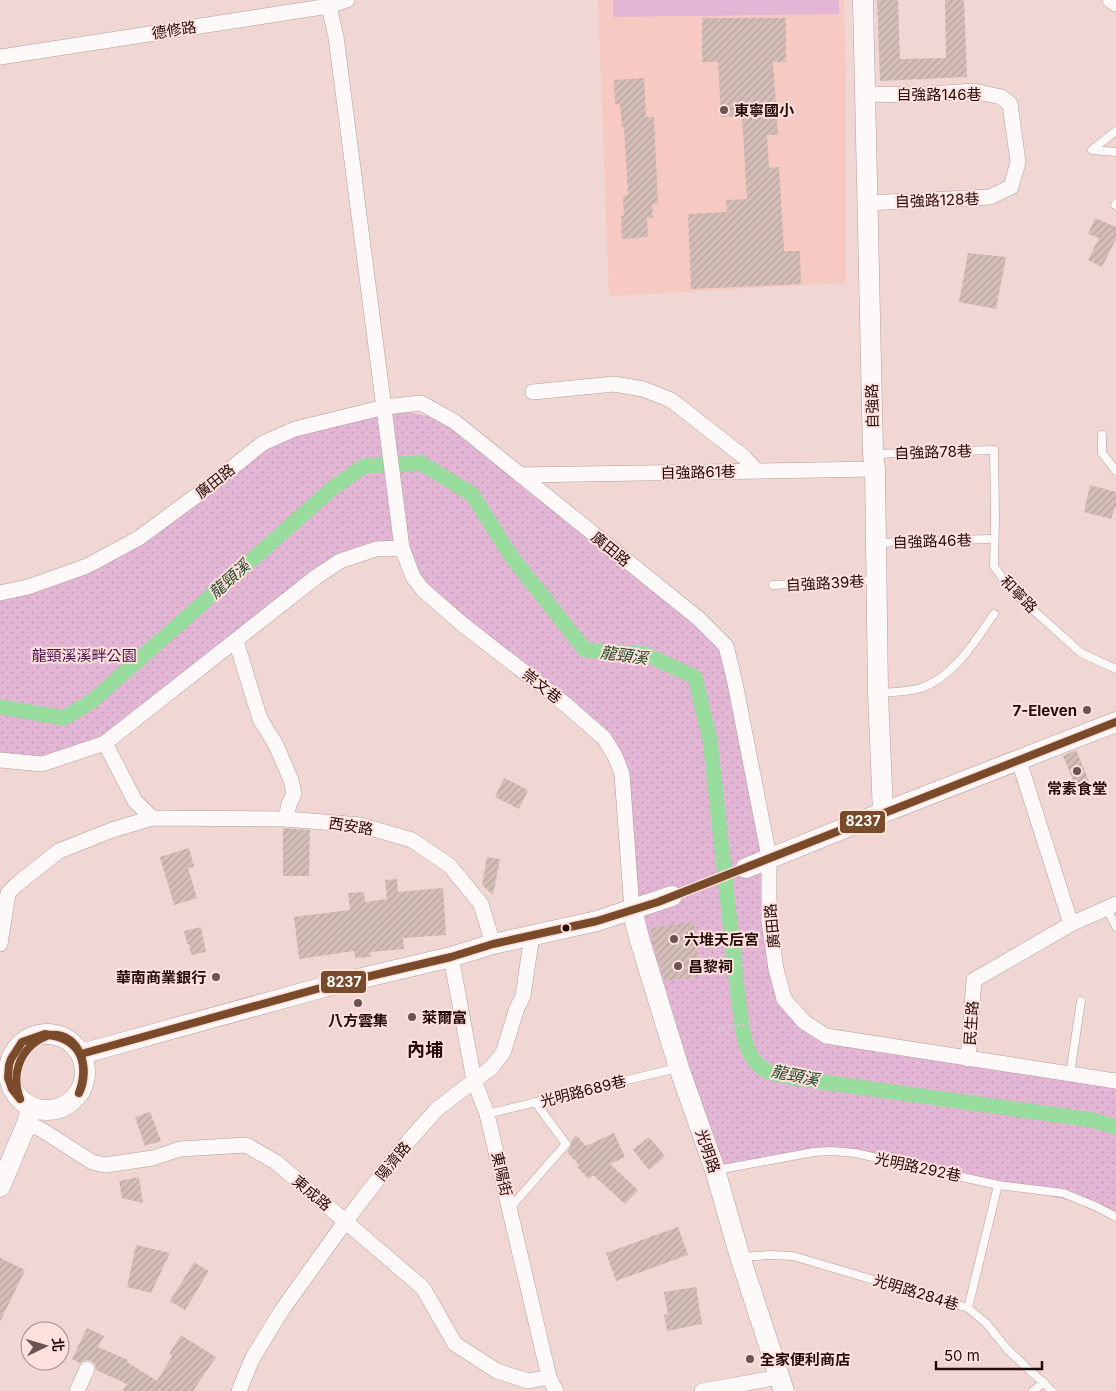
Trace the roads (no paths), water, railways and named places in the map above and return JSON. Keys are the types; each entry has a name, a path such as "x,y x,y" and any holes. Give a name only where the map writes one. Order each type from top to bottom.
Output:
{"main road":[{"name":"自強路","path":"863,0 878,693 883,813"},
{"path":"746,868 1116,722"},
{"path":"81,1054 324,987 451,957 493,944 597,921 672,896"},
{"name":"光明路","path":"632,910 679,1068 715,1170 740,1257 782,1384"},
{"path":"0,1187 29,1116 65,1106 75,1099 81,1089 85,1078 85,1066 81,1054 72,1043 61,1036 48,1033 34,1036 22,1042 4,1064 13,1090 29,1116"}],"street":[{"name":"德修路","path":"0,57 329,6 347,0"},
{"path":"1110,0 1116,4"},
{"name":"崇文巷","path":"329,6 336,37 402,548 413,577 423,590 461,623 565,704 604,738 608,744 622,774 632,910"},
{"name":"自強路146巷","path":"864,94 917,95 974,92 1001,97 1010,104"},
{"name":"自強路128巷","path":"867,203 990,197 1011,187 1018,162 1010,104"},
{"path":"533,392 614,384 643,389 671,400 744,457 756,471"},
{"name":"廣田路","path":"0,593 28,587 87,566 139,538 262,443 295,429 385,407 421,404 455,422 550,501 699,619 726,646 770,857 769,921 776,969 784,999 804,1022 826,1036 968,1058"},
{"name":"自強路61巷","path":"521,475 756,471 874,461"},
{"path":"0,760 42,764 105,743 316,577 340,561 376,549 402,548"},
{"path":"236,641 260,719 276,745 291,780 294,794 289,804 286,819"},
{"path":"105,743 135,801 152,818"},
{"path":"1019,761 1071,924"},
{"name":"西安路","path":"0,944 4,892 59,851 112,830 152,818 286,819 360,825 412,840 450,866 481,904 493,944"},
{"name":"民生路","path":"1112,906 1071,924 974,980 968,1058 1116,1081"},
{"name":"陽濟路","path":"239,1391 252,1359 282,1310 345,1222 398,1153 438,1109 491,1068 503,1053 517,1008 523,996 532,935"},
{"name":"東陽街","path":"451,957 474,1080 487,1114 549,1377 556,1391"},
{"name":"東成路","path":"29,1116 42,1130 92,1162 105,1165 153,1158 180,1149 246,1145 276,1162 423,1288 455,1344 497,1371 528,1381 549,1377"},
{"path":"77,1391 87,1369"},
{"path":"702,1391 782,1384"}],"lane":[{"path":"1116,131 1092,150 1116,152"},
{"path":"1102,435 1102,453 1116,472"},
{"name":"自強路78巷","path":"874,461 994,450"},
{"name":"和寧路","path":"994,450 994,566 1010,589 1081,653 1116,669"},
{"name":"自強路46巷","path":"876,543 988,539"},
{"name":"自強路39巷","path":"773,585 876,580"},
{"path":"878,693 920,688 942,678 970,649 994,614"},
{"path":"1112,906 1116,927"},
{"path":"1070,1074 1081,1001"},
{"name":"光明路689巷","path":"487,1114 679,1068"},
{"path":"510,1208 566,1144 535,1102"},
{"name":"光明路292巷","path":"715,1170 814,1152 855,1153 998,1184 1063,1193 1095,1206 1116,1218"},
{"name":"光明路284巷","path":"740,1257 793,1256 968,1308 998,1184"},
{"path":"968,1308 986,1323 1008,1350 1052,1391"},
{"path":"1033,1391 1044,1382"}],"waterway":[{"name":"龍頸溪","path":"0,707 64,718 92,701 334,487 364,466 421,463 472,494 511,556 585,650 645,654 695,677 710,740 739,1005 746,1042 753,1059 759,1066 773,1074 794,1078 1093,1120 1116,1127"}],"place":[{"name":"東寧國小","path":"724,110"},
{"name":"7-Eleven","path":"1087,710"},
{"name":"常素食堂","path":"1077,771"},
{"name":"六堆天后宮","path":"674,939"},
{"name":"昌黎祠","path":"678,966"},
{"name":"華南商業銀行","path":"216,977"},
{"name":"八方雲集","path":"358,1003"},
{"name":"萊爾富","path":"412,1017"},
{"name":"全家便利商店","path":"750,1359"}],"district":[{"name":"內埔","path":"425,1049"}],"park label":[{"name":"龍頸溪溪畔公園","path":"84,655"}]}
